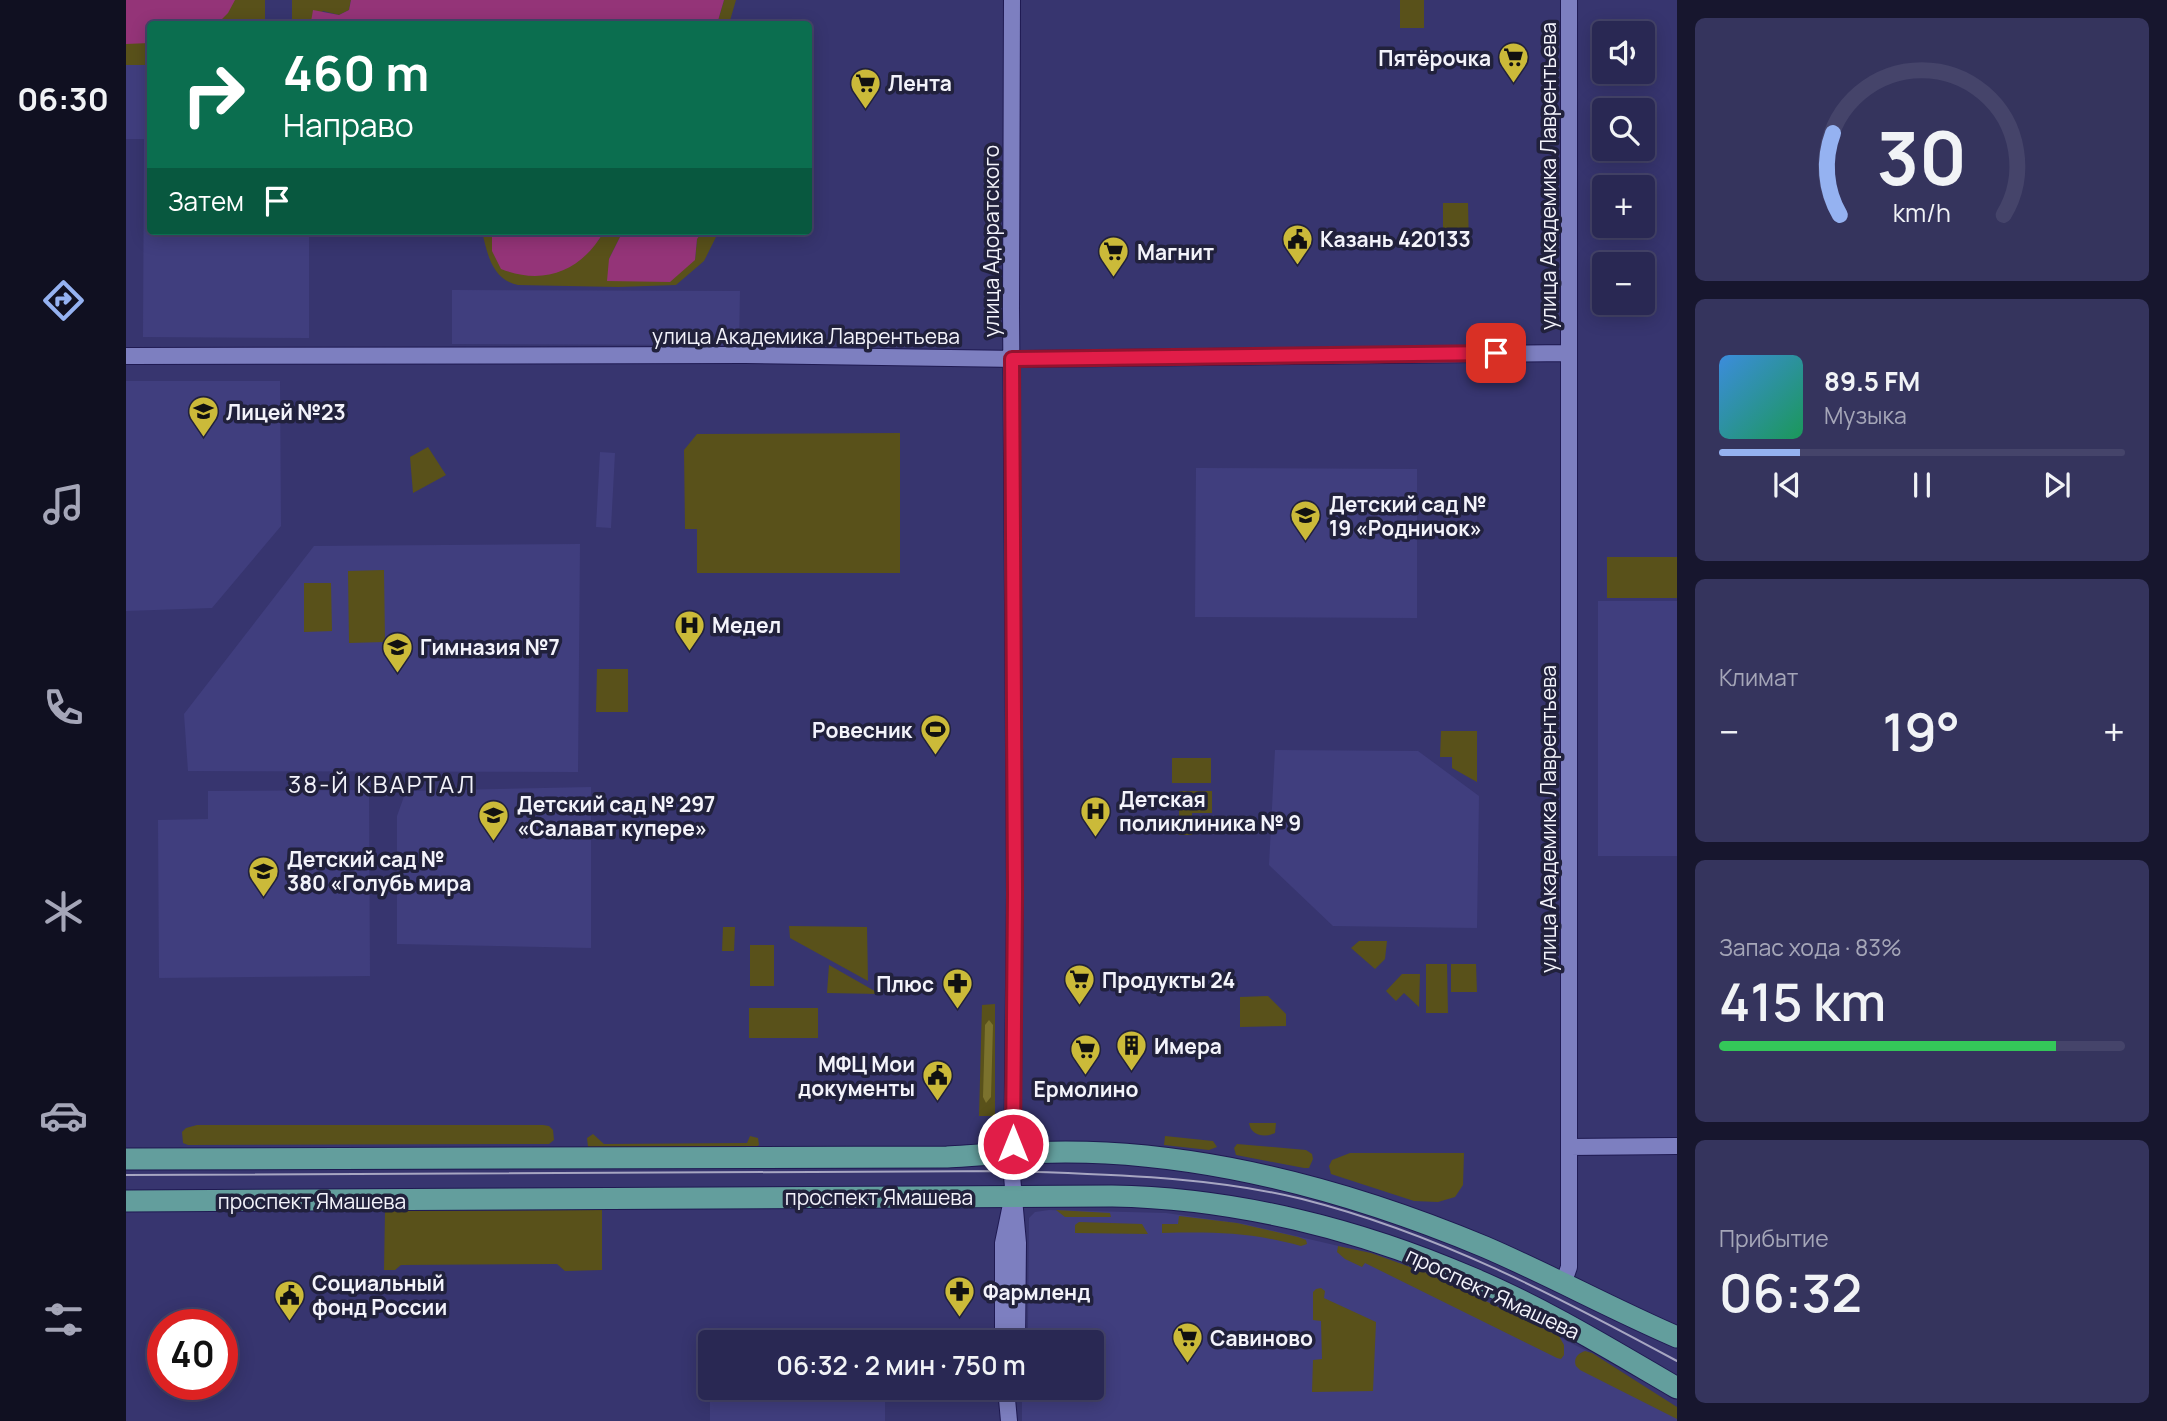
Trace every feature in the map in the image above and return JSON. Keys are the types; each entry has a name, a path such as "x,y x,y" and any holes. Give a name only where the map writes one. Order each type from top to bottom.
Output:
{"main road":[{"name":"проспект Ямашева","path":"126,1159 947,1157 1053,1151 1133,1155 1222,1167 1317,1189 1381,1209 1485,1247 1677,1337"},
{"name":"проспект Ямашева","path":"126,1201 1112,1196 1176,1199 1250,1210 1327,1227 1411,1253 1474,1279 1585,1335 1677,1388"}],"street":[{"name":"улица Адоратского","path":"1012,0 1015,894 1012,1197 1018,1243 1017,1330"},
{"name":"улица Академика Лаврентьева","path":"1563,1284 1569,1267 1569,0"},
{"name":"улица Академика Лаврентьева","path":"126,356 745,355 1012,359 1569,353"},
{"path":"1569,1147 1677,1146"},
{"name":"улица Адоратского","path":"1003,1330 1003,1243 1012,1197"}],"shaded area":[{"path":"126,0 265,0 265,21 147,21 147,65 126,65"},
{"path":"126,0 235,0 220,21 147,21 147,43 126,44"},
{"path":"292,0 351,0 349,10 339,15 323,11 312,21 292,21"},
{"path":"351,0 724,0 718,21 311,21 313,10 339,15 349,10"},
{"path":"724,0 736,0 730,21 718,21"},
{"path":"1400,0 1424,0 1424,28 1400,28"},
{"path":"126,60 147,61 147,235 309,235 309,338 143,337 144,139 126,139"},
{"path":"1443,203 1468,203 1469,248 1443,248"},
{"path":"483,235 492,235 492,251 598,241 602,235 621,235 609,259 695,260 697,239 700,235 717,235 704,261 676,285 518,285 502,278 492,264"},
{"path":"492,235 601,235 585,256 573,265 547,275 532,276 501,269 492,251"},
{"path":"621,235 700,235 697,239 695,260 670,282 607,281 609,259"},
{"path":"452,290 740,291 739,345 452,344"},
{"name":"Лицей №23","path":"126,381 280,381 281,526 212,608 126,611"},
{"path":"900,433 900,573 697,573 697,529 685,529 684,450 697,434"},
{"path":"428,447 446,475 413,493 410,457"},
{"path":"600,452 615,453 611,528 596,527"},
{"name":"Детский сад № 19 «Родничок»","path":"1196,468 1417,469 1417,618 1195,617"},
{"name":"Гимназия №7","path":"580,544 578,772 188,771 184,714 314,546"},
{"path":"1607,557 1677,557 1677,598 1607,598"},
{"path":"384,570 385,642 349,643 348,571"},
{"path":"304,583 331,583 332,631 304,632"},
{"path":"1598,601 1677,601 1677,856 1598,856"},
{"path":"597,669 628,669 628,712 596,712"},
{"path":"1441,731 1477,731 1477,782 1452,768 1452,757 1440,757"},
{"path":"1275,750 1418,751 1479,796 1477,928 1333,926 1269,865"},
{"path":"1172,758 1211,758 1211,783 1172,783"},
{"name":"Детский сад № 297 «Салават купере»","path":"591,787 591,948 397,944 397,816 406,791"},
{"name":"Детский сад № 380 «Голубь мира","path":"369,790 370,976 159,978 158,820 208,819 208,791"},
{"path":"1179,791 1212,791 1212,813 1192,813 1192,835 1179,835"},
{"path":"789,926 867,927 868,981 790,938"},
{"path":"723,927 735,927 734,951 722,951"},
{"path":"1359,941 1387,941 1385,959 1375,969 1351,948"},
{"path":"750,945 774,945 774,986 750,986"},
{"path":"1426,964 1447,964 1448,1013 1426,1013"},
{"path":"1451,964 1476,964 1477,992 1451,992"},
{"path":"829,965 880,994 827,993"},
{"path":"1402,974 1420,974 1419,1007 1404,993 1396,1001 1386,991"},
{"path":"1268,996 1286,1014 1286,1026 1240,1027 1240,997"},
{"path":"995,1004 995,1116 979,1116 982,1005"},
{"path":"749,1008 818,1008 818,1038 749,1038"},
{"path":"989,1020 993,1025 991,1097 986,1103 983,1097 985,1025"},
{"path":"1249,1123 1276,1123 1275,1133 1259,1135 1252,1131"},
{"path":"197,1125 543,1125 553,1130 554,1140 549,1144 183,1143 182,1132"},
{"path":"593,1134 604,1144 747,1143 750,1136 758,1138 759,1145 754,1148 588,1147 587,1138"},
{"path":"1165,1136 1213,1141 1217,1147 1209,1150 1164,1145"},
{"path":"1237,1144 1306,1150 1312,1154 1313,1159 1309,1168 1304,1168 1236,1155 1234,1148"},
{"path":"1350,1153 1464,1153 1463,1185 1455,1197 1438,1202 1414,1201 1331,1174 1329,1166 1332,1160"},
{"path":"602,1210 602,1270 565,1271 557,1264 401,1265 395,1270 384,1270 385,1211"},
{"path":"1049,1210 1166,1213 1244,1224 1360,1251 1469,1292 1587,1351 1677,1408 1677,1421 1022,1421 1022,1400 1104,1400 1104,1330 1028,1330 1029,1218 1035,1212"},
{"path":"1056,1210 1110,1213 1111,1217 1065,1217"},
{"path":"1179,1216 1237,1223 1298,1237 1306,1240 1307,1244 1301,1246 1232,1234 1162,1233 1162,1224 1178,1224"},
{"path":"1079,1222 1142,1224 1148,1234 1075,1233 1075,1225"},
{"path":"1338,1246 1371,1253 1427,1273 1559,1336 1564,1345 1564,1355 1561,1359 1557,1358 1365,1263 1362,1267 1345,1259 1337,1252"},
{"path":"1321,1288 1325,1291 1324,1298 1376,1322 1373,1391 1312,1392 1313,1360 1322,1359 1321,1321 1313,1320 1313,1292"},
{"path":"1585,1351 1677,1407 1677,1419 1580,1370 1576,1366 1576,1359"},
{"path":"710,1400 885,1400 885,1421 710,1421"}],"tram line":[{"path":"126,1175 1012,1171 1230,1185 1302,1199 1352,1213 1448,1248 1541,1290 1677,1361"}],"place":[{"name":"Пятёрочка","path":"1514,85"},
{"name":"Лента","path":"865,110"},
{"name":"Казань 420133","path":"1297,266"},
{"name":"Магнит","path":"1114,279"},
{"name":"Лицей №23","path":"203,439"},
{"name":"Детский сад № 19 «Родничок»","path":"1306,543"},
{"name":"Медел","path":"689,652"},
{"name":"Гимназия №7","path":"397,674"},
{"name":"Ровесник","path":"935,757"},
{"name":"Детская поликлиника № 9","path":"1096,838"},
{"name":"Детский сад № 297 «Салават купере»","path":"494,843"},
{"name":"Детский сад № 380 «Голубь мира","path":"264,898"},
{"name":"Продукты 24","path":"1079,1007"},
{"name":"Плюс","path":"957,1011"},
{"name":"Имера","path":"1131,1073"},
{"name":"Ермолино","path":"1086,1076"},
{"name":"МФЦ Мои документы","path":"938,1103"},
{"name":"Фармленд","path":"960,1319"},
{"name":"Социальный фонд России","path":"289,1322"},
{"name":"Савиново","path":"1187,1365"}],"district":[{"name":"38-Й КВАРТАЛ","path":"382,783"}],"route":[{"path":"1013,1144 1015,894 1012,359 1496,353"}]}
